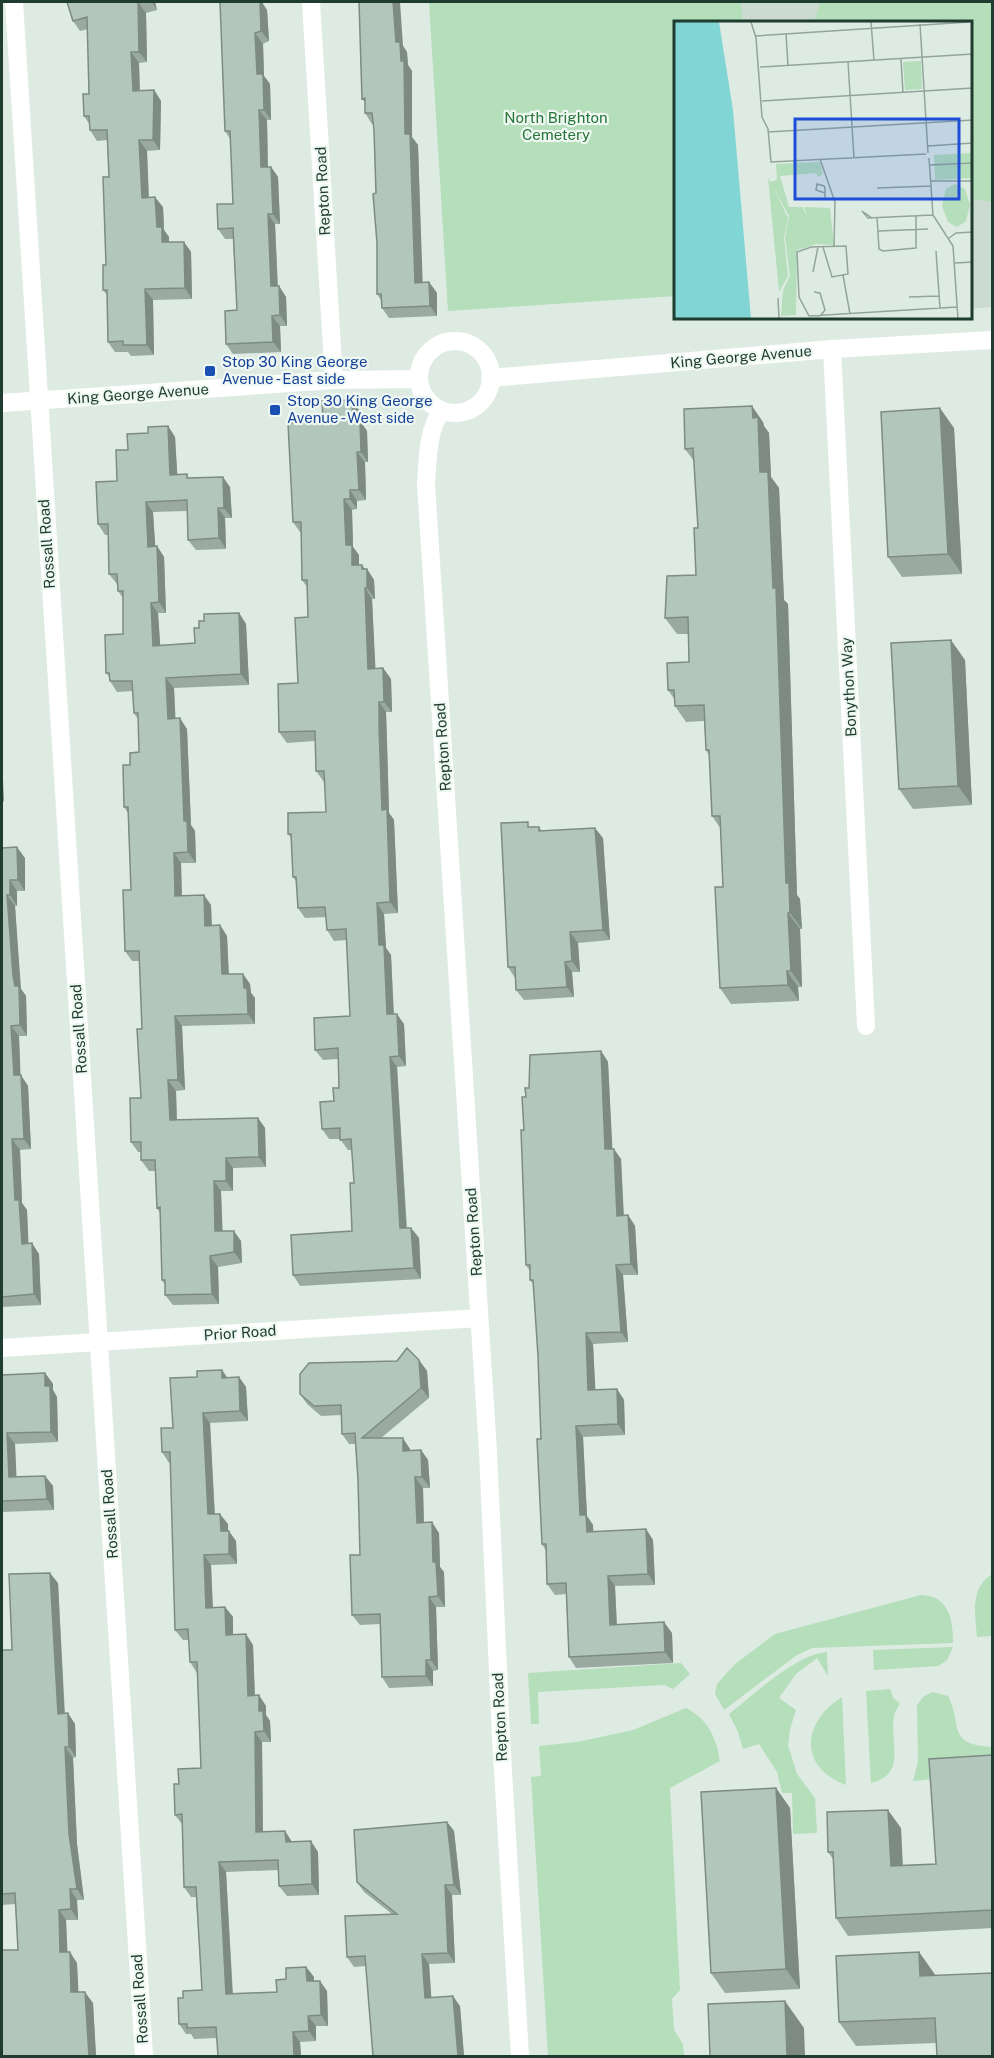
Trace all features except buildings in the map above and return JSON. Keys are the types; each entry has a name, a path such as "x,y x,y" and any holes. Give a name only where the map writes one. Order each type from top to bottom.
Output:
{"street":[{"name":"Rossall Road","path":"14,2 144,2056"},
{"name":"Repton Road","path":"311,2 334,380"},
{"name":"King George Avenue","path":"490,378 832,349 993,340"},
{"path":"458,341 479,350 487,359 490,378 486,396 477,406 466,412 454,414 441,411 428,402 421,392 418,379 420,367 434,347 445,342 458,341"},
{"name":"Bonython Way","path":"832,349 866,1026"},
{"name":"King George Avenue","path":"2,403 334,380 418,379"},
{"name":"Repton Road","path":"441,411 434,422 430,439 426,484 479,1317 520,2056"},
{"name":"Prior Road","path":"2,1348 479,1317"}],"shaded area":[{"path":"741,2 992,2 992,307 973,309 973,21 743,21"}],"green space":[{"name":"North Brighton Cemetery","path":"429,2 741,2 743,21 674,21 674,296 448,311"},
{"path":"820,2 992,2 992,202 973,199 973,21 814,21"},
{"path":"992,1574 992,1636 977,1637 975,1611 977,1594 985,1580"},
{"path":"921,1595 938,1600 948,1610 953,1643 812,1648 797,1655 724,1710 715,1694 717,1684 735,1664 775,1634"},
{"path":"953,1647 947,1660 939,1666 874,1670 873,1650"},
{"path":"827,1652 828,1676 817,1658 796,1674 779,1698 796,1710 788,1745 797,1774 815,1798 817,1833 793,1834 792,1793 782,1793 777,1772 759,1744 743,1749 729,1714 789,1667 815,1654"},
{"path":"681,1663 690,1674 673,1689 664,1685 538,1692 539,1724 531,1724 528,1673"},
{"path":"890,1689 894,1699 900,1703 894,1716 893,1764 890,1772 882,1779 871,1783 866,1691"},
{"path":"933,1692 948,1696 958,1732 962,1737 968,1742 992,1747 992,1773 913,1781 918,1762 917,1705 924,1696"},
{"path":"842,1697 846,1785 830,1777 820,1767 813,1756 811,1744 813,1731 819,1719"},
{"path":"686,1708 700,1718 710,1730 720,1761 670,1788 680,1990 672,1999 674,2030 683,2044 684,2056 548,2056 531,1777 541,1776 539,1746 577,1742 633,1730"}],"place":[{"name":"Stop 30 King George Avenue - East side","path":"210,371"},
{"name":"Stop 30 King George Avenue - West side","path":"275,410"}]}
